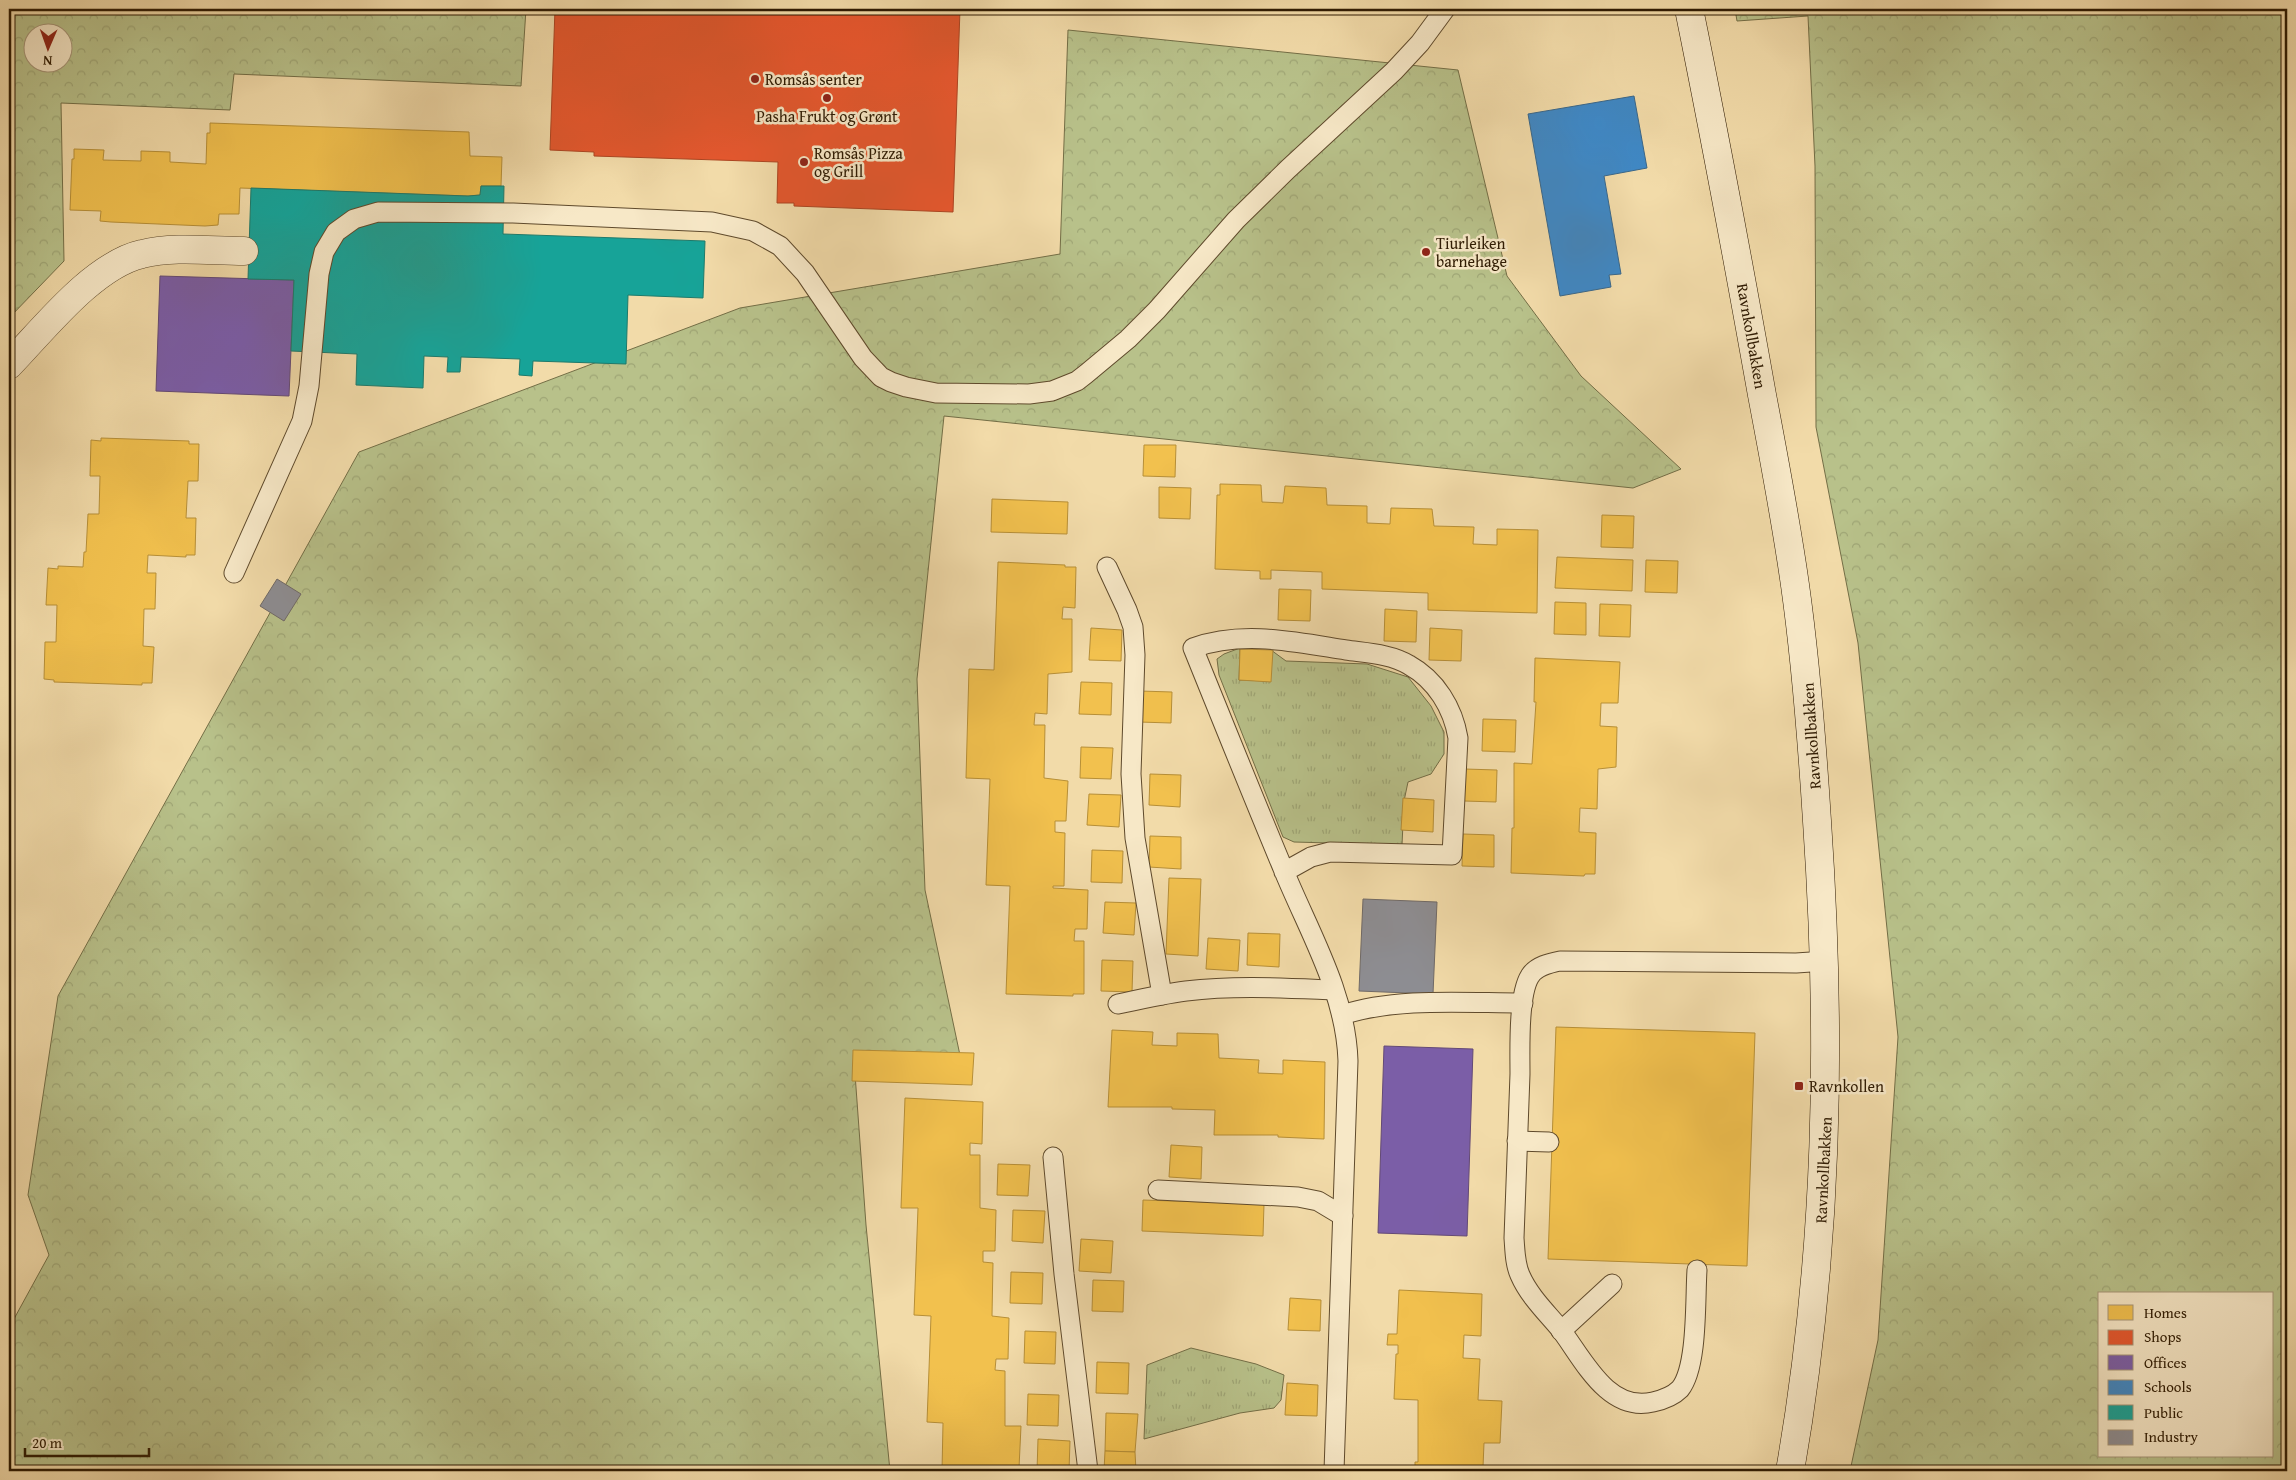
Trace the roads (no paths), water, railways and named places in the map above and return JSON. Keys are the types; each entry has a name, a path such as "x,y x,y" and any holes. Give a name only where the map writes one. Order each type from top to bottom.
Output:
{"street":[{"name":"Ravnkollbakken","path":"1689,9 1732,226 1795,584 1811,714 1826,962 1825,1134 1822,1207 1814,1311 1802,1403 1790,1471"},
{"path":"9,365 94,278 123,261 140,254 162,250 244,251"}],"lane":[{"path":"234,573 302,421 308,386 319,274 324,252 336,232 354,219 378,212 513,213 712,222 735,226 753,231 769,239 791,257 805,274 863,358 881,377 906,387 936,392 1040,393 1052,391 1077,381 1110,356 1157,310 1242,213 1394,71 1420,43 1445,9"},
{"path":"1107,568 1127,610 1134,634 1131,774 1135,838 1162,995"},
{"path":"1284,872 1311,857 1330,852 1452,855 1458,738 1455,720 1432,683 1408,664 1385,656 1269,638 1213,641 1193,648 1284,872 1320,951 1346,1029 1348,1061 1334,1471"},
{"path":"1697,1270 1690,1367 1679,1389 1661,1400 1637,1403 1614,1395 1604,1388 1526,1288 1517,1264 1514,1238 1523,1003 1525,988 1530,975 1546,964 1560,961 1826,962"},
{"path":"1118,1004 1188,991 1254,987 1333,990"},
{"path":"1342,1015 1383,1006 1434,1003 1523,1003"},
{"path":"1518,1141 1548,1142"},
{"path":"1053,1156 1064,1274 1088,1471"},
{"path":"1158,1190 1298,1197 1318,1201 1343,1216"},
{"path":"1561,1331 1612,1284"}],"place":[{"name":"Romsås senter","path":"755,79"},
{"name":"Pasha Frukt og Grønt","path":"827,98"},
{"name":"Romsås Pizza og Grill","path":"804,162"},
{"name":"Tiurleiken barnehage","path":"1426,252"},
{"name":"Ravnkollen","path":"1799,1086"}]}
